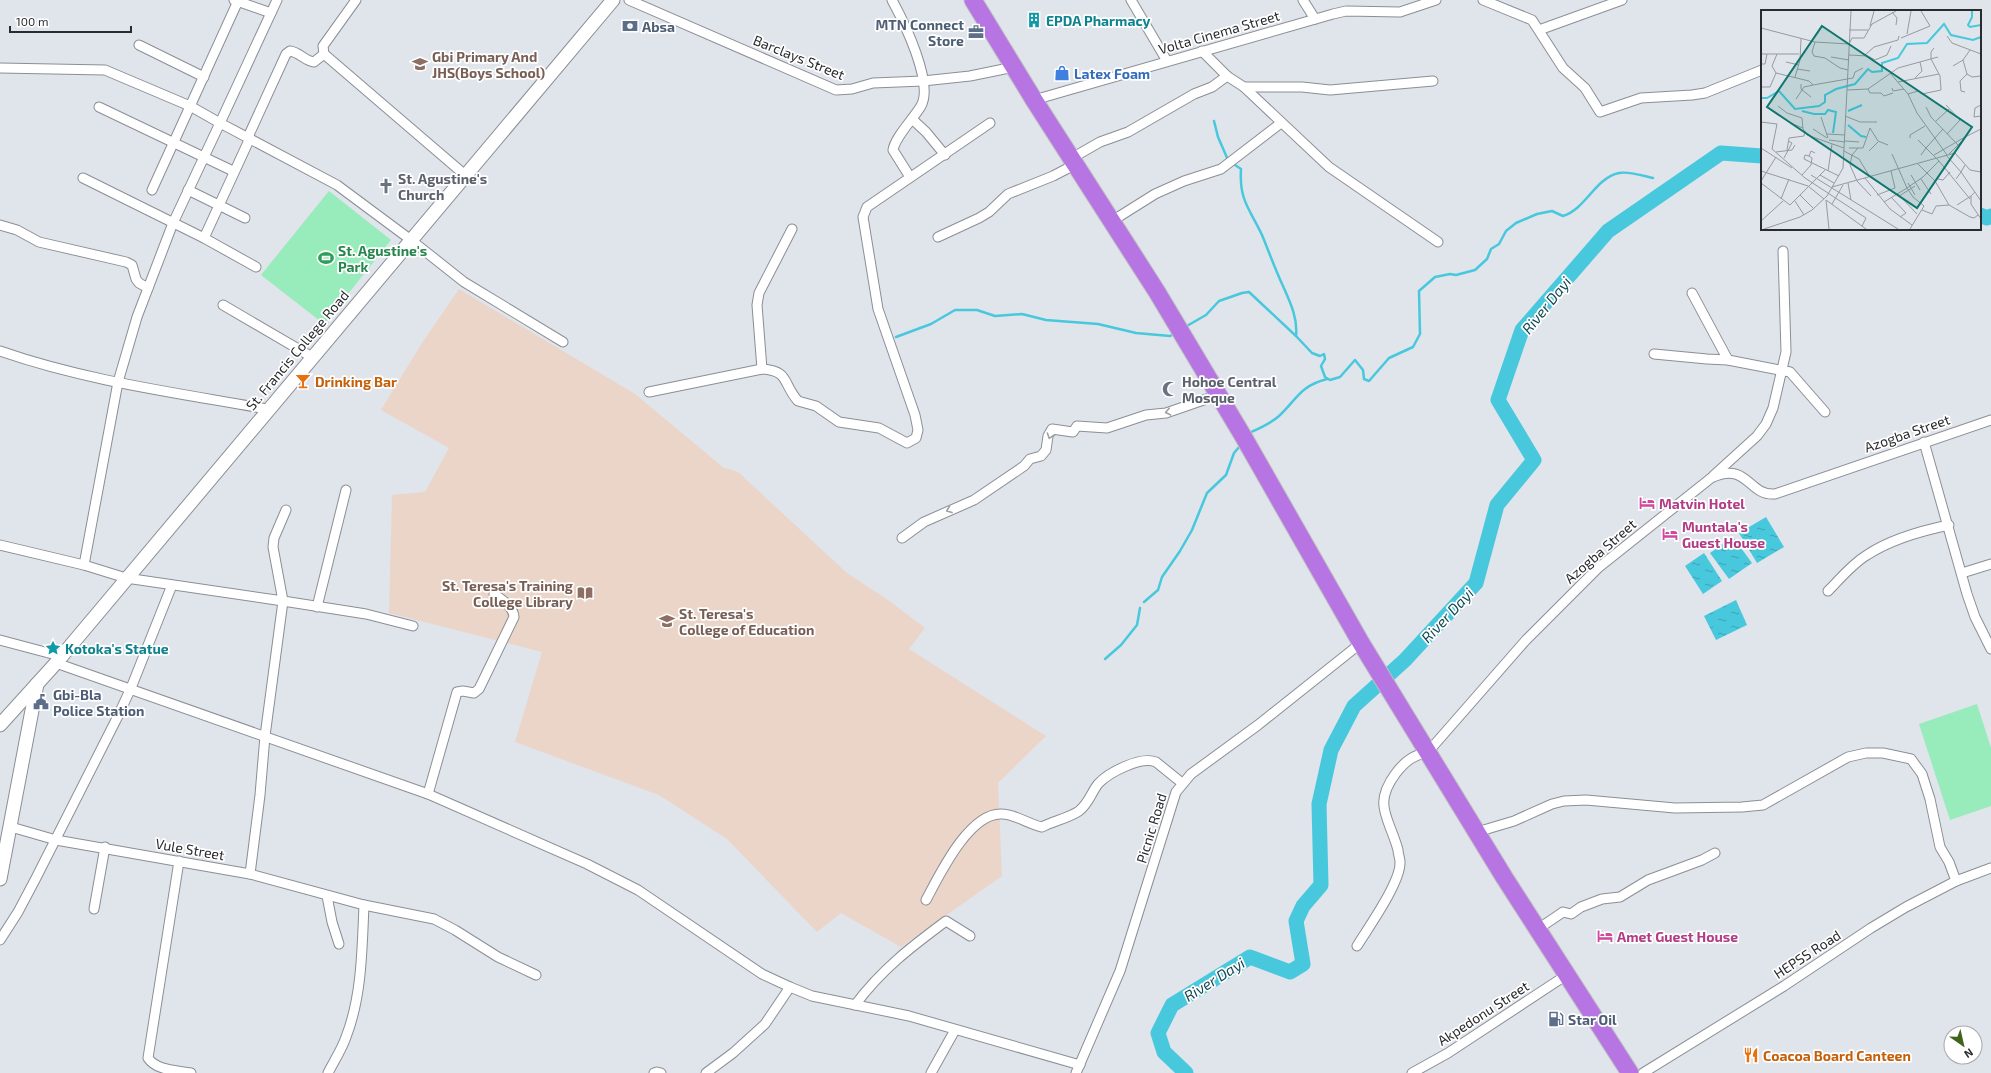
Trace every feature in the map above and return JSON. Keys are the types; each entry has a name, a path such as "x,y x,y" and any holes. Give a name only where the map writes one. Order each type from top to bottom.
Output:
{"highway":[{"path":"973,0 1218,395 1393,695 1477,832 1630,1073"}],"main road":[{"name":"St. Francis College Road","path":"0,725 58,660 267,409 613,0"},
{"path":"0,879 37,684"}],"street":[{"path":"84,565 118,382 137,318 173,223 277,0"},
{"path":"356,0 323,46 324,54 465,175"},
{"name":"Barclays Street","path":"630,0 836,90 852,89 872,83 923,81 977,75 1014,67"},
{"path":"892,0 913,43 923,81 923,101 893,150 910,177"},
{"path":"1131,0 1167,61"},
{"path":"1303,0 1315,19"},
{"name":"Volta Cinema Street","path":"1034,100 1346,11 1400,12 1436,0"},
{"path":"1483,0 1499,4 1528,18 1539,30 1563,68 1585,88 1600,112 1641,98 1692,95 1705,92 1761,70"},
{"path":"1539,30 1622,0"},
{"path":"152,190 204,76 236,1 272,13"},
{"path":"139,45 204,76"},
{"path":"204,238 220,206 233,171 286,54 290,51 294,52 310,62 314,62 324,54"},
{"path":"1202,51 1226,76 1244,87 1329,167 1438,242"},
{"path":"0,68 105,70 190,106 337,185 411,240 464,282 563,342"},
{"path":"938,237 989,212 1008,194 1052,176 1100,142 1128,132 1194,94 1212,87 1226,76"},
{"path":"1244,87 1302,87 1330,90 1433,81"},
{"path":"99,106 233,171"},
{"path":"912,119 926,132 945,155"},
{"path":"1112,222 1155,194 1221,169 1281,123"},
{"path":"649,392 762,369 775,370 780,372 798,401 816,406 839,422 879,428 907,443 916,438 918,430 915,416 876,300 862,217 867,207 990,124"},
{"path":"82,178 204,238 256,268"},
{"path":"188,190 245,218"},
{"path":"0,225 17,230 39,242 126,262 132,265 139,283 148,288"},
{"path":"762,369 757,305 759,293 792,229"},
{"path":"1710,478 1756,436 1766,424 1773,408 1786,352 1783,251"},
{"path":"1692,293 1728,360"},
{"path":"223,305 312,357"},
{"path":"1,353 53,368 118,382 267,409"},
{"path":"1654,354 1728,360 1782,371 1794,375 1825,412"},
{"path":"902,538 924,522 974,500 1024,466 1030,459 1040,456 1046,450 1048,436 1052,429 1073,432 1077,426 1107,428 1146,415 1166,413 1218,395"},
{"name":"Azogba Street","path":"1428,752 1526,640 1588,577 1710,478 1721,474 1734,473 1744,477 1767,495 1775,494 1991,420"},
{"path":"1924,442 1949,525 1974,617 1991,648"},
{"path":"318,607 346,490"},
{"path":"250,874 260,795 265,736 283,601 273,547 274,538 286,510"},
{"path":"1828,591 1866,555 1889,543 1917,532 1949,525"},
{"path":"0,545 84,565 126,578 366,614 413,626"},
{"path":"1962,573 1991,564"},
{"path":"0,940 18,912 56,840 131,688 172,585"},
{"path":"428,794 457,692 463,691 474,693 480,689 514,617 514,612 509,606 494,594"},
{"path":"0,640 428,794 469,814 588,864 638,890 762,974 812,996 909,1016 1078,1069"},
{"name":"Picnic Road","path":"1078,1069 1120,971 1176,792 1182,783 1191,774 1247,734 1362,643"},
{"path":"1357,946 1397,877 1400,862 1395,840 1382,806 1388,785 1404,764 1418,754 1428,752"},
{"path":"1477,832 1514,821 1552,804 1564,801 1586,800 1675,808 1742,807 1763,805 1848,757 1866,753 1883,753 1911,759 1922,774 1930,799 1940,847 1949,862 1956,881"},
{"path":"926,900 954,852 969,832 979,822 993,814 1012,816 1030,825 1042,827 1053,821 1078,812 1090,800 1098,784 1108,775 1118,769 1143,760 1156,762 1182,783"},
{"name":"Vule Street","path":"11,827 56,840 105,847 250,874 327,896 434,919 455,930 498,957 536,975"},
{"path":"94,909 105,847"},
{"path":"1538,928 1563,912 1571,914 1581,907 1602,899 1620,897 1648,880 1702,860 1715,853"},
{"path":"179,861 148,1058 152,1064 158,1067 191,1073"},
{"name":"HEPSS Road","path":"1643,1073 1810,970 1871,928 1956,881 1991,868"},
{"path":"327,896 332,922 339,944"},
{"path":"328,1073 346,1036 356,996 362,959 364,905"},
{"path":"855,1005 868,988 903,953 946,921 970,936"},
{"name":"Akpedonu Street","path":"1415,1072 1472,1038 1568,974"},
{"path":"706,1073 732,1053 765,1024 790,987"},
{"path":"931,1073 956,1030"},
{"path":"654,1073 661,1073"}],"shaded area":[{"name":"St. Teresa's College of Education","path":"459,289 635,394 724,468 738,472 847,573 888,600 925,628 909,649 1046,736 998,783 1002,876 901,947 841,913 817,932 727,839 659,795 515,742 542,652 389,613 392,495 425,492 449,448 381,410 422,343"}],"green space":[{"name":"St. Agustine's Park","path":"329,191 391,240 324,324 261,275"},
{"path":"1977,704 1991,748 1991,806 1950,820 1919,724"}],"water":[{"path":"1766,517 1784,547 1757,563 1739,533"},
{"path":"1733,537 1752,563 1729,579 1710,553"},
{"path":"1704,553 1722,581 1703,594 1685,566"},
{"path":"1736,600 1747,625 1716,640 1704,616"}],"waterway":[{"path":"1214,121 1218,137 1228,160"},
{"name":"River Dayi","path":"1186,1073 1164,1052 1158,1033 1172,1005 1250,957 1290,972 1303,964 1296,921 1303,906 1321,885 1319,804 1331,750 1354,706 1405,660 1476,583 1497,505 1534,460 1498,400 1522,330 1608,231 1721,153 1761,156"},
{"path":"1232,163 1241,169 1242,189 1246,204 1262,235 1291,304 1295,316 1296,336 1312,353 1320,356 1324,354 1325,359 1321,366 1325,377 1330,380 1340,377 1355,360 1363,370 1364,379 1369,381 1389,358 1413,347 1420,334 1419,291 1435,277 1450,274 1456,275 1475,270 1487,259 1491,249 1499,244 1506,231 1516,223 1537,214 1552,211 1563,216 1578,207 1603,181 1619,173 1632,173 1653,178"},
{"name":"River Dayi","path":"1981,215 1987,218 1991,216"},
{"path":"1185,327 1206,315 1219,301 1249,292 1296,336"},
{"path":"896,337 931,324 955,310 977,310 995,316 1022,314 1046,320 1098,324 1136,333 1170,336 1174,334"},
{"path":"1249,433 1276,419 1305,389 1327,379"},
{"path":"1144,602 1158,590 1162,577 1192,530 1207,493 1226,475 1234,453 1240,446"},
{"path":"1105,659 1121,645 1137,625 1140,608"}],"place":[{"name":"EPDA Pharmacy","path":"1034,20"},
{"name":"Absa","path":"630,26"},
{"name":"MTN Connect Store","path":"976,32"},
{"name":"Gbi Primary And JHS(Boys School)","path":"420,64"},
{"name":"Latex Foam","path":"1062,73"},
{"name":"St. Agustine's Church","path":"386,186"},
{"name":"St. Agustine's Park","path":"326,258"},
{"name":"Drinking Bar","path":"303,381"},
{"name":"Hohoe Central Mosque","path":"1170,389"},
{"name":"Matvin Hotel","path":"1647,503"},
{"name":"Muntala's Guest House","path":"1670,534"},
{"name":"St. Teresa's Training College Library","path":"585,593"},
{"name":"St. Teresa's College of Education","path":"667,621"},
{"name":"Kotoka's Statue","path":"53,648"},
{"name":"Gbi-Bla Police Station","path":"41,702"},
{"name":"Amet Guest House","path":"1605,936"},
{"name":"Star Oil","path":"1556,1019"},
{"name":"Coacoa Board Canteen","path":"1751,1055"}]}
